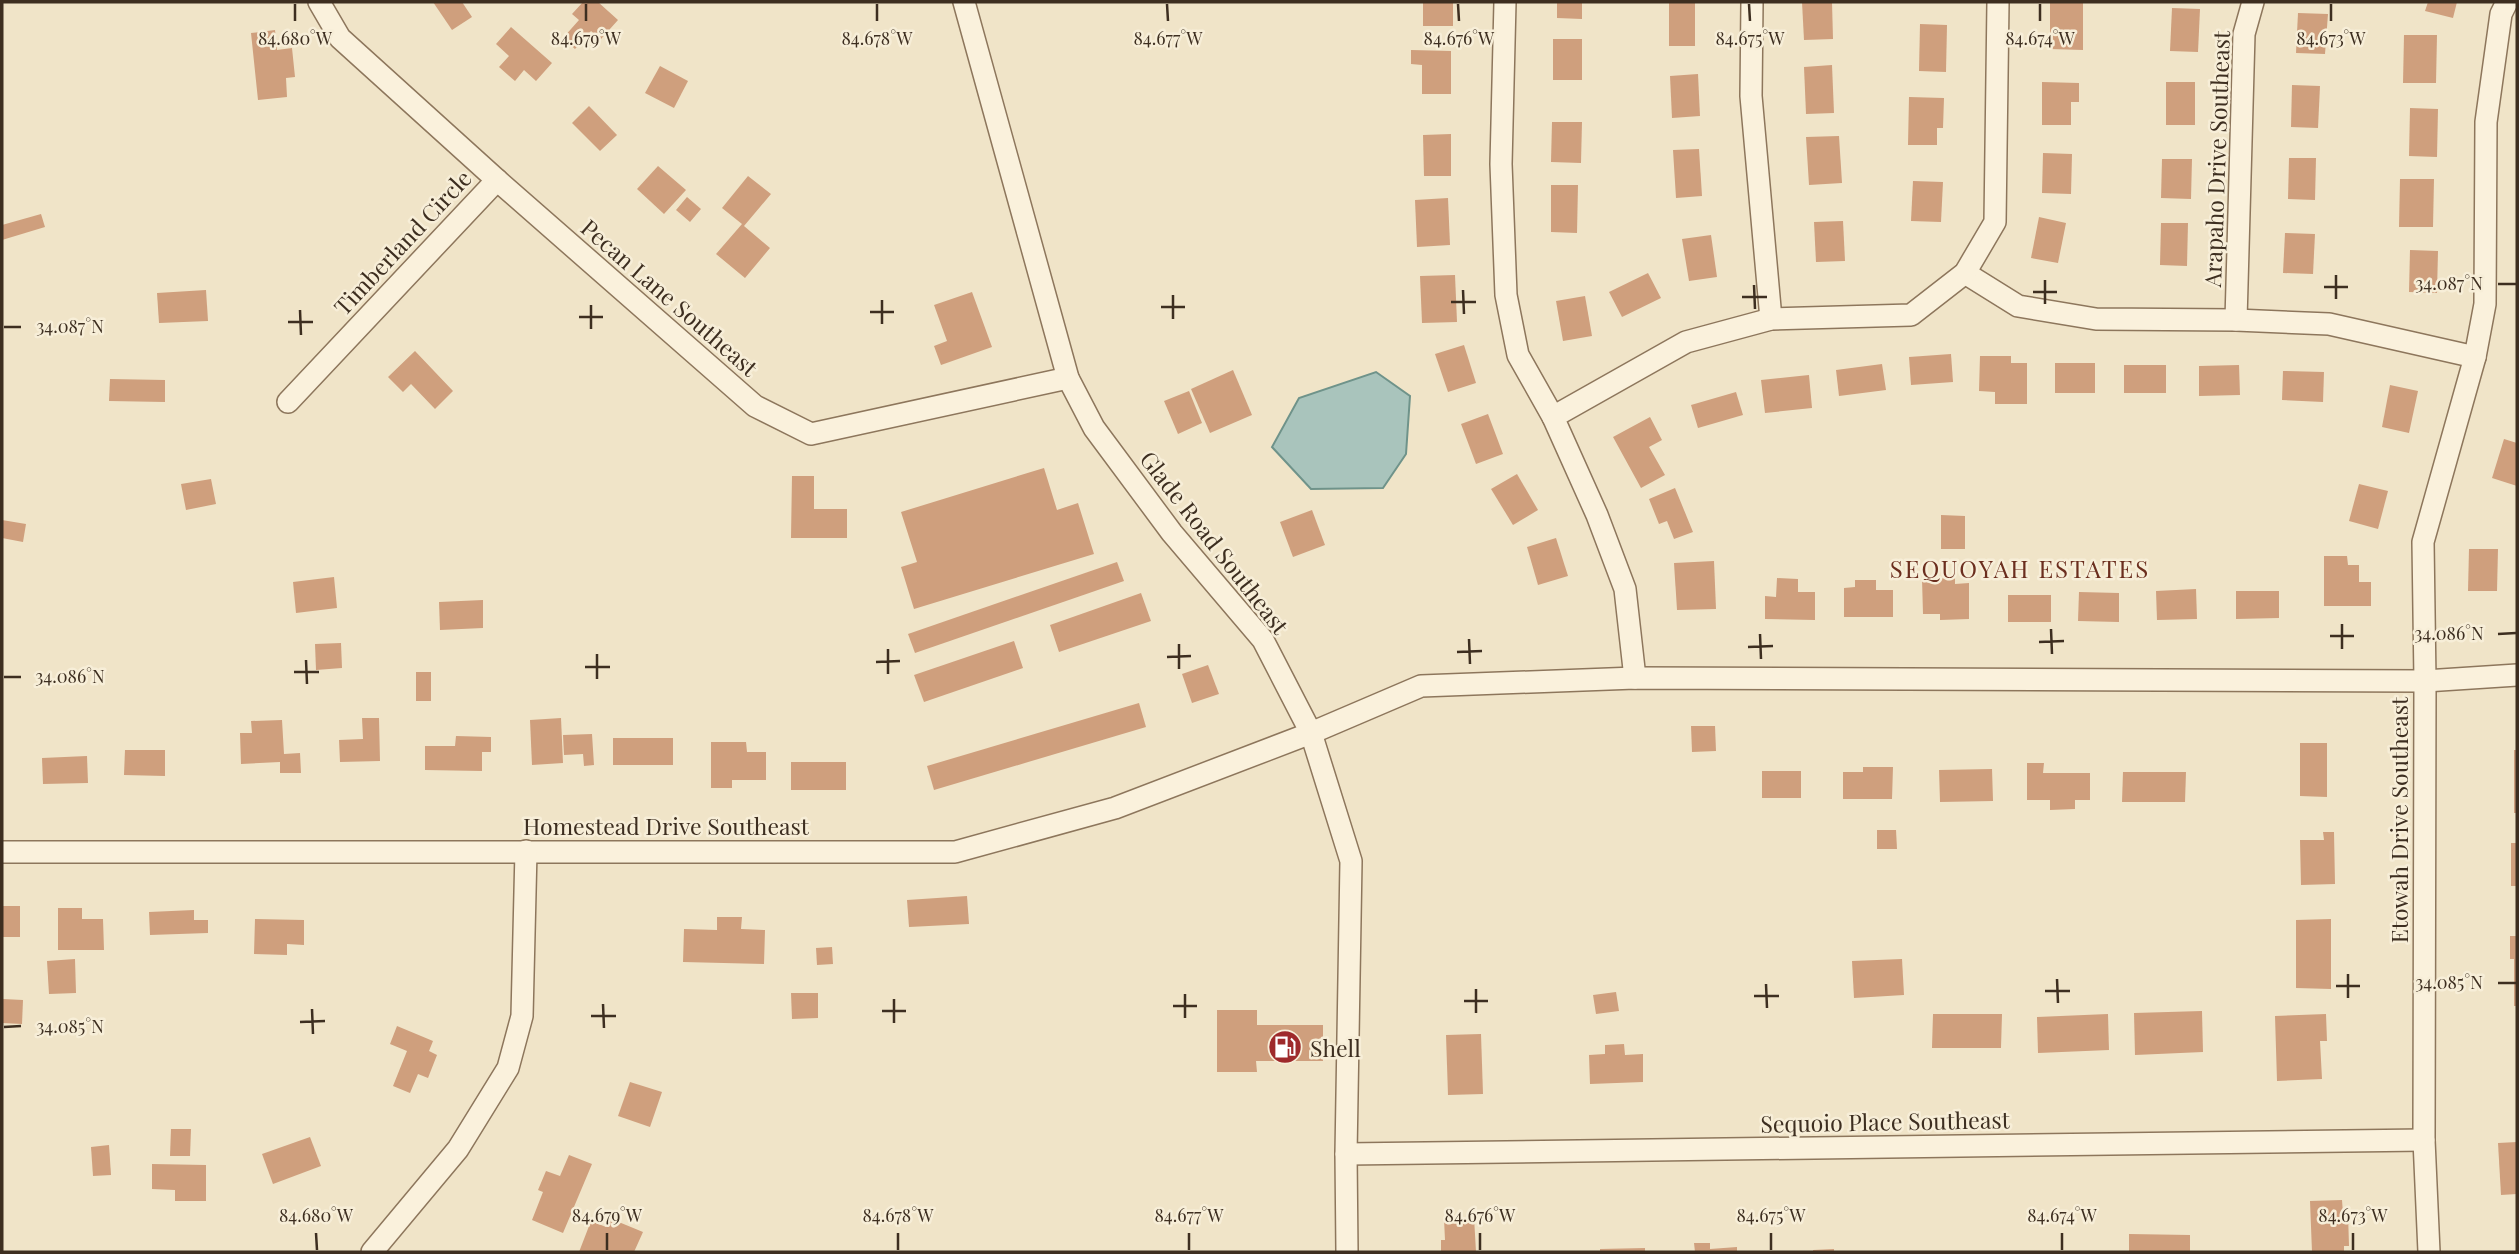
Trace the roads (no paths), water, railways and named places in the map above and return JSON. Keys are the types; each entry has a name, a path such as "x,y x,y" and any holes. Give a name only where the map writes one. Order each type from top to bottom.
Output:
{"street":[{"name":"Pecan Lane Southeast","path":"320,2 340,38 755,406 811,434 1068,378"},
{"name":"Glade Road Southeast","path":"964,2 1068,378 1094,428 1164,523 1263,640 1311,733 1351,860 1347,1252"},
{"path":"1505,2 1501,164 1506,295 1518,355 1553,417 1597,515 1625,589 1635,678"},
{"path":"1752,2 1751,96 1771,319"},
{"path":"1553,417 1686,342 1771,319 1911,315 1965,273 1994,222 1998,2"},
{"name":"Arapaho Drive Southeast","path":"2236,320 2244,34 2253,2"},
{"name":"Etowah Drive Southeast","path":"2429,1252 2424,1140 2423,542 2475,357 2485,304 2486,122 2501,14 2507,2"},
{"name":"Timberland Circle","path":"288,401 497,180"},
{"path":"1965,273 2018,306 2031,309 2096,319 2329,324 2475,357"},
{"name":"Homestead Drive Southeast","path":"2,852 955,852 1115,808 1311,733 1421,686 1635,678 2425,681 2517,675"},
{"path":"372,1252 458,1149 508,1068 522,1016 526,851"},
{"name":"Sequoio Place Southeast","path":"1346,1154 2424,1140"}],"water":[{"path":"1376,372 1410,396 1406,454 1383,488 1311,489 1272,447 1299,398"}],"place":[{"name":"Shell","path":"1285,1047"}],"district":[{"name":"SEQUOYAH ESTATES","path":"2020,568"}]}
